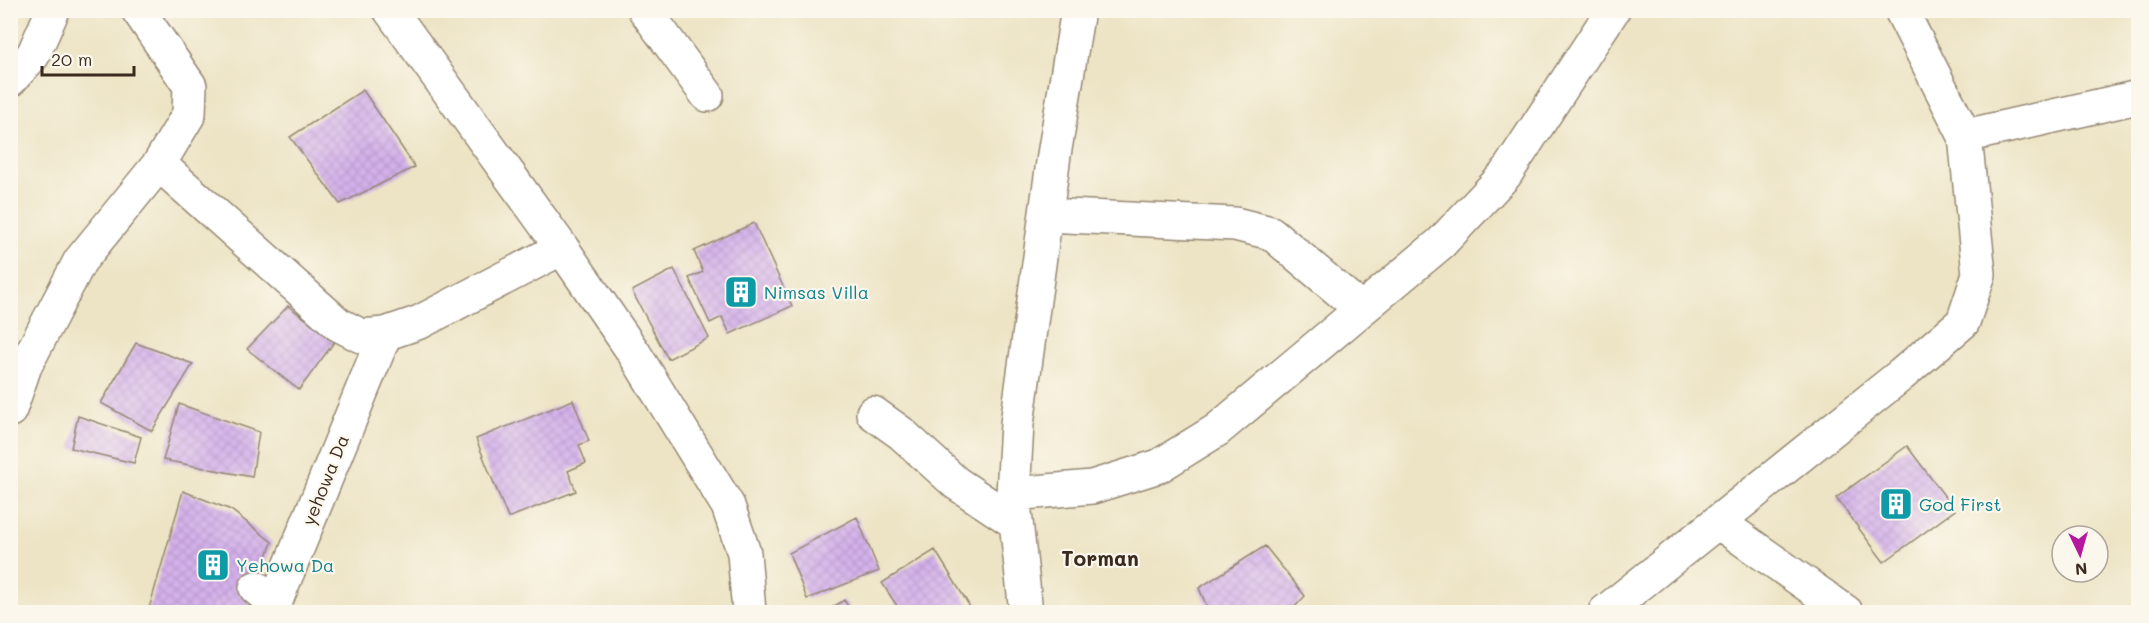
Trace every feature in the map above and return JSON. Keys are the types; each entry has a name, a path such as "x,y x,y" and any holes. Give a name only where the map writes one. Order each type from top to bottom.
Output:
{"street":[{"path":"10,80 33,55 53,10"},
{"path":"10,410 25,366 80,261 159,164 189,114 190,86 138,10"},
{"path":"390,10 562,248 634,353 728,506 744,553 749,612"},
{"path":"645,10 707,94"},
{"path":"1026,612 1015,508 1017,424 1078,10"},
{"path":"873,413 901,433 956,483 1015,508 1159,466 1216,430 1441,243 1504,175 1614,10"},
{"path":"1605,612 1901,375 1963,322 1979,274 1965,136 1901,10"},
{"path":"1965,136 2139,97"},
{"path":"159,164 338,324 361,336 385,334 420,322 562,248"},
{"path":"1046,215 1235,224 1271,233 1361,309"},
{"name":"yehowa Da","path":"256,588 275,603 385,334"},
{"path":"1718,522 1846,612"}],"building":[{"path":"363,90 415,167 340,204 290,137"},
{"name":"Nimsas Villa","path":"754,223 792,306 730,334 722,317 710,323 689,278 703,272 694,251"},
{"path":"674,269 709,338 668,359 632,291"},
{"path":"288,306 335,341 299,390 247,349"},
{"path":"136,343 193,364 152,431 101,403"},
{"path":"573,400 589,441 579,445 586,463 568,471 576,491 508,518 476,439"},
{"path":"179,404 259,432 252,477 163,460"},
{"path":"78,416 141,437 134,463 71,448"},
{"name":"God First","path":"1907,446 1955,510 1884,562 1836,498"},
{"name":"Yehowa Da","path":"183,491 231,510 272,542 247,612 148,612"},
{"path":"857,517 879,571 807,599 789,553"},
{"path":"1265,546 1305,596 1290,612 1209,612 1199,588"},
{"path":"935,550 972,610 969,612 901,612 882,583"},
{"path":"844,600 852,612 825,612"}],"place":[{"name":"Nimsas Villa","path":"741,292"},
{"name":"God First","path":"1896,504"},
{"name":"Yehowa Da","path":"213,565"}],"district":[{"name":"Torman","path":"1100,557"}]}
